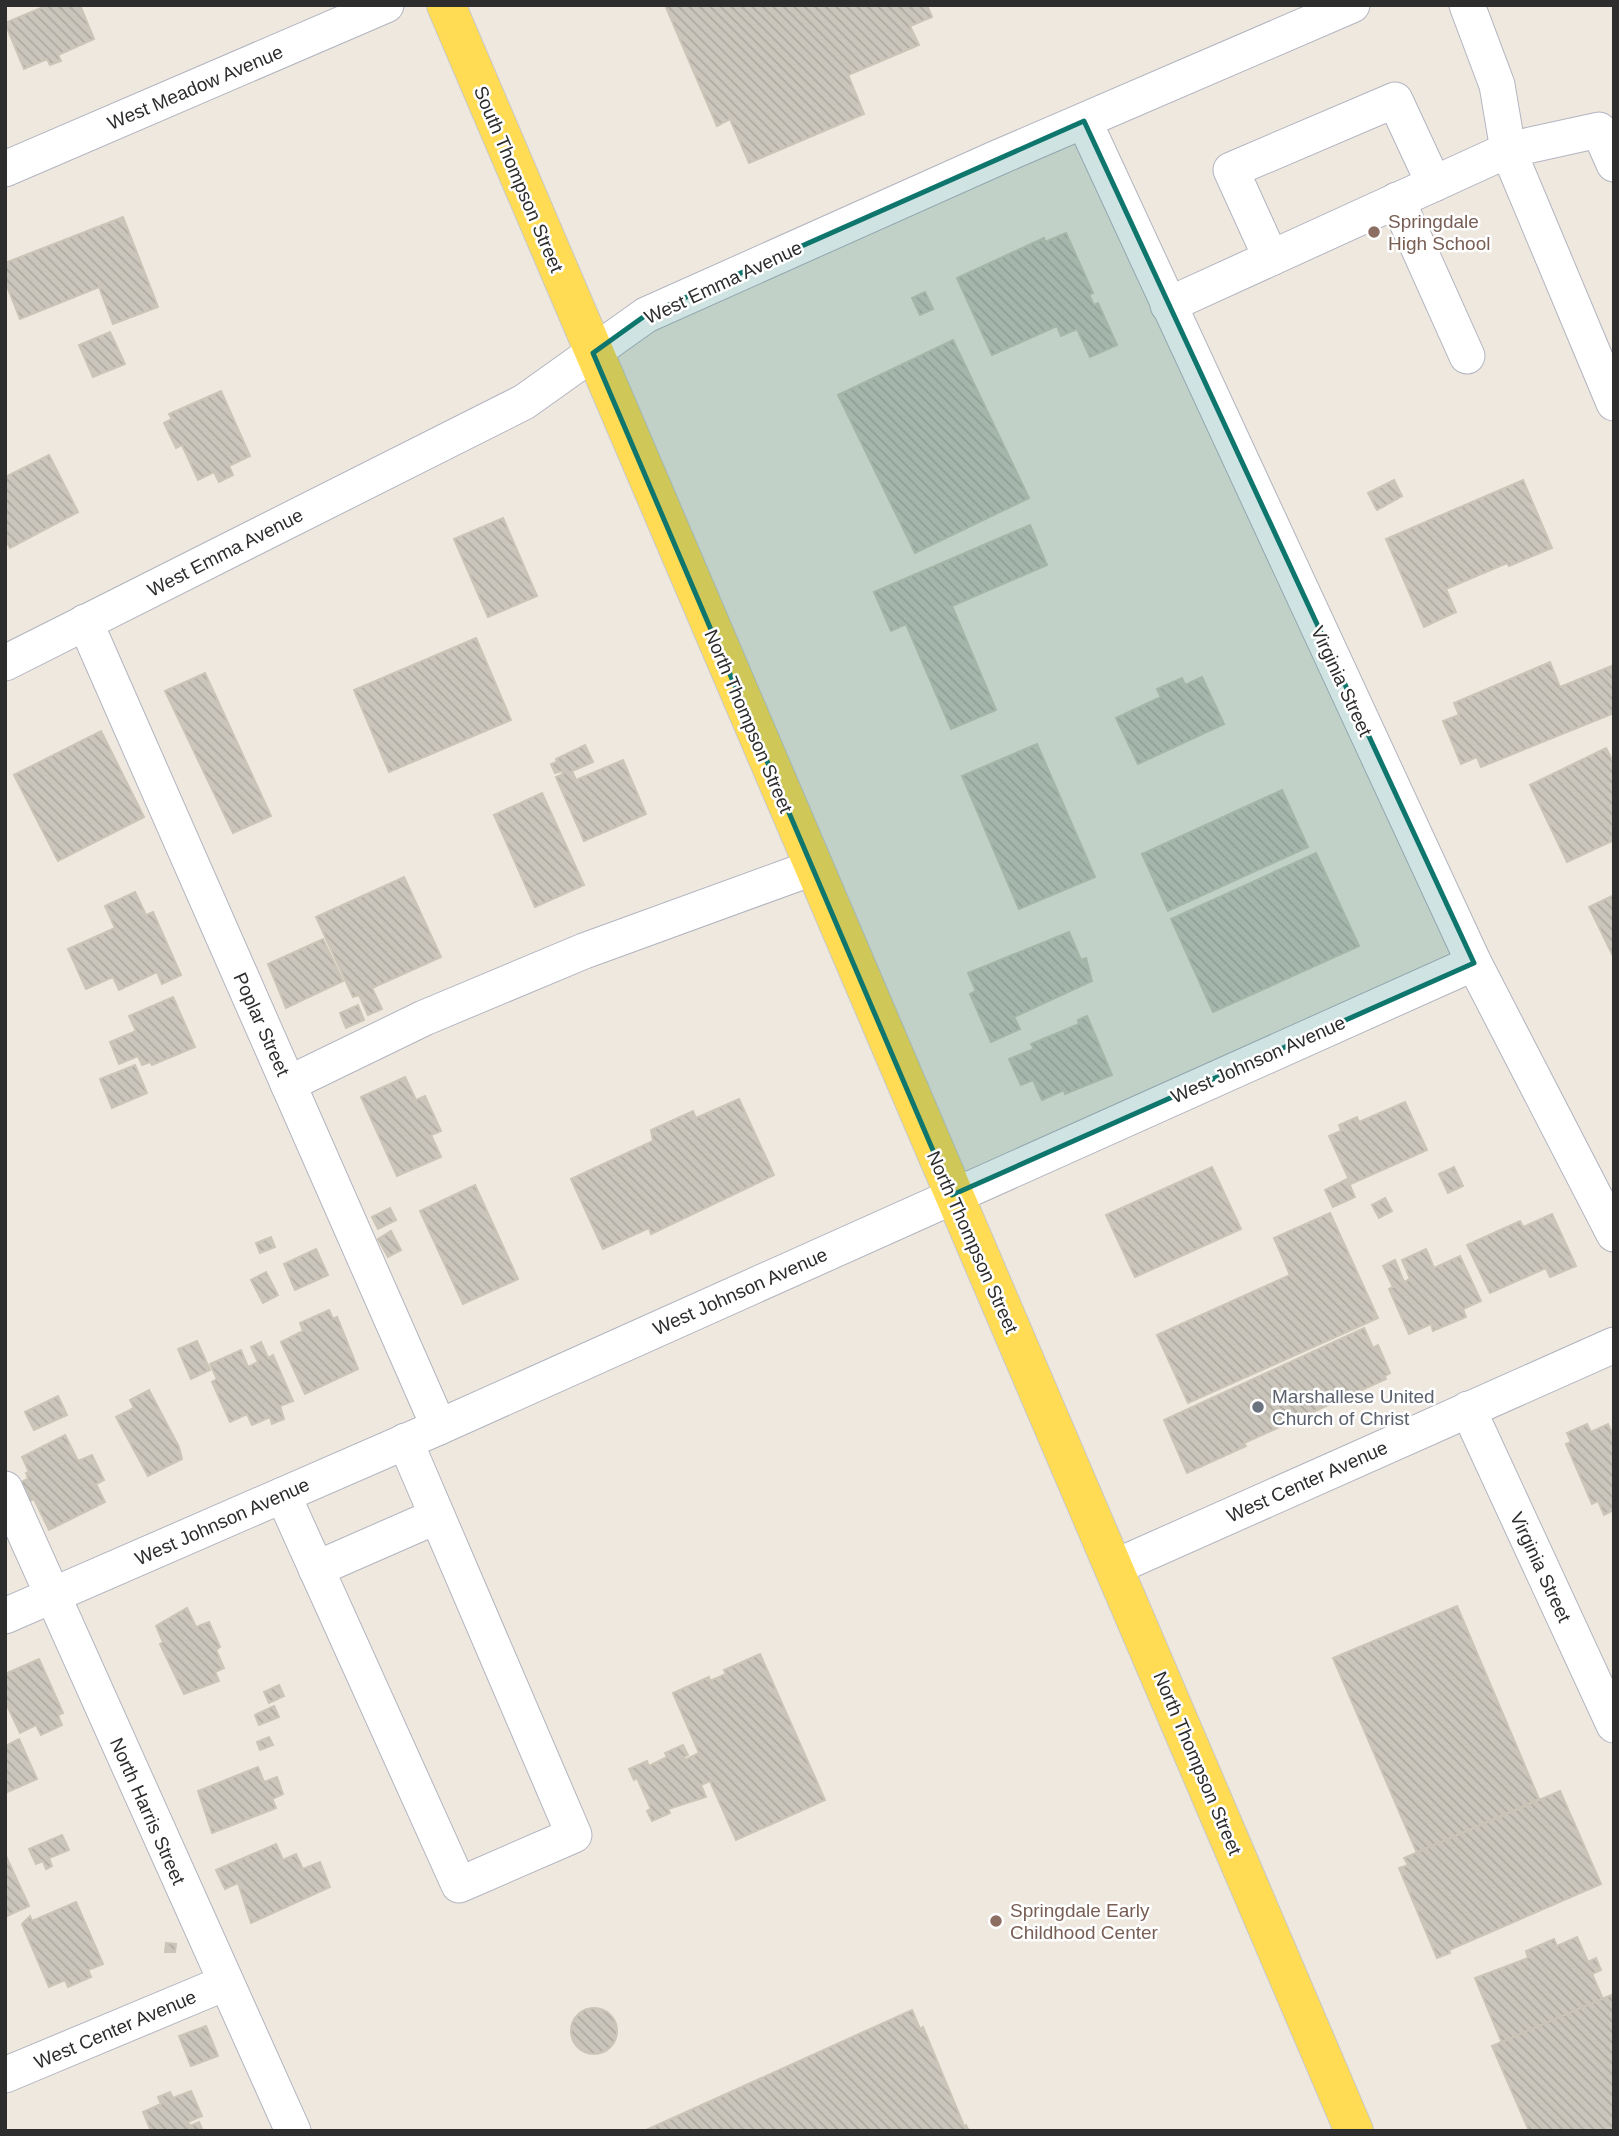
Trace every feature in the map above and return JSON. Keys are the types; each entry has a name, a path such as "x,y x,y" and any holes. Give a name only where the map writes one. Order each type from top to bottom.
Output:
{"main road":[{"name":"South Thompson Street","path":"446,5 593,354"},
{"name":"North Thompson Street","path":"593,354 952,1195 1115,1567 1354,2131"}],"street":[{"name":"West Meadow Avenue","path":"5,169 386,5"},
{"name":"West Emma Avenue","path":"5,663 524,402 646,316 1084,121 1303,15 1352,5"},
{"path":"1467,5 1497,85 1508,150 1609,382"},
{"path":"1271,258 1231,170 1395,100 1434,184"},
{"name":"Virginia Street","path":"1084,121 1474,963 1614,1234"},
{"path":"1168,305 1508,150 1599,130 1614,164"},
{"path":"1398,200 1467,356"},
{"name":"Poplar Street","path":"85,622 439,1427"},
{"path":"288,1084 424,1018 584,951 812,868"},
{"name":"West Johnson Avenue","path":"5,1616 439,1427 1474,963"},
{"name":"West Center Avenue","path":"1115,1567 1614,1345"},
{"name":"Virginia Street","path":"1468,1409 1614,1725"},
{"path":"283,1495 459,1885 574,1835 405,1441"},
{"name":"North Harris Street","path":"5,1489 293,2131"},
{"path":"316,1569 437,1516"},
{"name":"West Center Avenue","path":"5,2075 225,1983"}],"highlighted area":[{"path":"1084,121 1474,963 952,1195 593,353 646,315"}],"building":[{"path":"48,5 80,5 94,39 58,55 61,61 50,65 47,59 24,69 5,23"},
{"path":"665,5 927,5 932,17 910,26 919,45 848,75 864,114 749,163 730,119 717,126"},
{"path":"123,217 158,307 113,324 99,287 20,319 5,281 5,263"},
{"path":"1066,233 1093,293 1089,295 1094,305 1098,303 1117,345 1090,357 1077,329 1061,336 1057,326 992,355 957,278 1044,238 1045,242"},
{"path":"925,292 933,309 920,315 912,298"},
{"path":"110,332 125,364 93,377 79,345"},
{"path":"953,340 1029,498 915,553 838,395"},
{"path":"221,391 250,456 229,466 233,475 219,482 214,472 198,480 182,445 176,448 164,423 172,419 169,414"},
{"path":"49,455 78,512 10,548 5,539 5,477"},
{"path":"1394,480 1402,496 1377,510 1368,493"},
{"path":"1523,480 1552,548 1509,566 1507,563 1446,589 1456,612 1424,627 1386,539"},
{"path":"503,518 537,596 488,617 454,539"},
{"path":"1030,525 1047,565 952,606 996,710 951,729 906,624 891,631 874,592"},
{"path":"476,638 511,720 389,772 354,690"},
{"path":"1550,662 1560,687 1614,665 1614,713 1481,767 1477,757 1461,764 1443,721 1459,715 1454,703"},
{"path":"205,673 271,816 233,833 165,691"},
{"path":"1202,677 1224,724 1138,764 1116,718 1161,697 1157,689 1182,678 1185,685"},
{"path":"101,731 144,817 58,861 14,775"},
{"path":"1037,744 1095,877 1019,909 962,776"},
{"path":"585,745 593,762 572,771 576,780 623,760 646,814 584,841 556,777 563,774 562,771 555,773 551,764"},
{"path":"1606,748 1614,764 1614,840 1567,862 1530,785"},
{"path":"1282,790 1308,847 1168,911 1142,854"},
{"path":"542,793 584,885 535,907 494,815"},
{"path":"1316,853 1359,946 1213,1012 1171,919"},
{"path":"404,877 441,957 372,988 382,1009 368,1015 359,995 353,997 316,917"},
{"path":"135,892 146,915 153,912 181,975 162,984 157,972 119,990 113,977 86,989 68,949 115,928 105,906"},
{"path":"1614,895 1614,958 1589,907"},
{"path":"1069,932 1081,960 1086,958 1092,981 1014,1017 1020,1029 991,1042 970,994 976,991 968,973"},
{"path":"323,939 343,981 286,1008 268,964"},
{"path":"173,997 195,1047 152,1065 150,1062 142,1065 138,1056 119,1064 110,1042 136,1031 129,1016"},
{"path":"358,1005 364,1020 346,1028 340,1013"},
{"path":"1087,1016 1112,1075 1042,1100 1033,1080 1021,1085 1009,1059 1034,1049 1031,1044 1079,1024 1078,1020"},
{"path":"135,1065 147,1093 112,1108 100,1079"},
{"path":"405,1077 416,1100 425,1096 441,1131 431,1135 441,1157 397,1176 361,1097"},
{"path":"739,1099 774,1175 651,1234 649,1228 603,1249 571,1179 653,1141 651,1130 693,1111 696,1118"},
{"path":"1405,1102 1427,1150 1351,1184 1329,1136 1341,1131 1339,1125 1357,1117 1359,1122"},
{"path":"1212,1167 1241,1229 1135,1277 1106,1215"},
{"path":"1454,1167 1463,1186 1448,1193 1439,1174"},
{"path":"1347,1179 1355,1197 1333,1207 1325,1190"},
{"path":"475,1185 518,1279 463,1304 420,1211"},
{"path":"1385,1198 1392,1211 1379,1218 1372,1205"},
{"path":"390,1208 396,1220 378,1229 372,1217"},
{"path":"1330,1213 1378,1318 1188,1403 1157,1335 1290,1275 1274,1238"},
{"path":"1552,1214 1576,1266 1550,1277 1546,1268 1490,1293 1467,1245 1520,1221 1523,1227"},
{"path":"391,1231 401,1250 388,1257 378,1239"},
{"path":"271,1237 275,1247 260,1253 256,1243"},
{"path":"316,1249 328,1275 295,1290 284,1264"},
{"path":"1426,1249 1434,1268 1460,1256 1481,1301 1463,1309 1466,1317 1433,1331 1431,1324 1409,1334 1389,1289 1393,1287 1383,1266 1395,1260 1404,1282 1410,1279 1402,1260"},
{"path":"266,1272 278,1295 263,1303 251,1280"},
{"path":"329,1310 333,1319 337,1317 358,1369 305,1394 281,1342 303,1331 300,1323"},
{"name":"Marshallese United Church of Christ","path":"1364,1328 1373,1348 1378,1345 1390,1373 1385,1376 1386,1379 1244,1443 1246,1446 1187,1473 1164,1420"},
{"path":"197,1341 210,1370 191,1379 178,1349"},
{"path":"261,1342 268,1358 273,1355 293,1401 280,1406 284,1419 272,1424 270,1417 252,1425 247,1414 230,1422 212,1382 217,1379 210,1364 241,1350 248,1367 258,1362 251,1347"},
{"path":"149,1390 179,1447 182,1459 148,1476 116,1417 134,1408 130,1400"},
{"path":"58,1396 67,1415 34,1430 25,1412"},
{"path":"1587,1424 1591,1432 1608,1424 1614,1437 1614,1510 1604,1515 1598,1501 1592,1504 1566,1444 1571,1442 1567,1433"},
{"path":"65,1435 78,1461 92,1455 104,1480 96,1484 105,1502 49,1530 34,1499 28,1502 19,1483 28,1479 26,1473 29,1472 22,1457"},
{"path":"1457,1606 1539,1799 1417,1853 1333,1658"},
{"path":"187,1608 196,1627 209,1622 220,1647 216,1650 224,1668 215,1672 219,1681 184,1694 160,1644 163,1642 156,1626"},
{"path":"760,1654 825,1800 736,1840 710,1781 701,1785 706,1797 668,1809 670,1813 652,1821 647,1811 651,1809 637,1778 634,1780 629,1769 647,1761 649,1766 667,1757 665,1753 683,1745 688,1755 684,1757 685,1760 699,1753 673,1693 709,1677 710,1681 726,1674 724,1670"},
{"path":"39,1659 63,1713 58,1715 62,1725 41,1735 36,1725 20,1733 5,1701 5,1674"},
{"path":"279,1685 284,1696 269,1703 264,1692"},
{"path":"274,1706 279,1717 259,1725 255,1715"},
{"path":"269,1737 273,1745 260,1750 257,1742"},
{"path":"19,1739 37,1779 5,1793 5,1746"},
{"path":"258,1767 264,1782 277,1777 283,1794 272,1799 276,1808 212,1833 198,1791"},
{"path":"1560,1791 1601,1884 1449,1950 1450,1953 1437,1958 1399,1868 1408,1865 1404,1858"},
{"path":"62,1835 69,1850 49,1858 52,1866 46,1869 43,1861 36,1864 29,1849"},
{"path":"276,1844 283,1860 296,1854 303,1869 320,1862 330,1887 251,1923 238,1883 225,1889 216,1870"},
{"path":"5,1854 29,1906 5,1917"},
{"path":"76,1902 103,1964 88,1970 91,1977 68,1987 65,1980 49,1987 22,1924 30,1916 32,1921"},
{"path":"1577,1937 1588,1962 1596,1958 1601,1970 1592,1974 1603,1999 1502,2043 1475,1978 1528,1958 1526,1951 1554,1939 1557,1946"},
{"path":"166,1943 176,1944 175,1952 165,1952"},
{"path":"1611,1995 1614,2002 1614,2131 1529,2131 1492,2046"},
{"path":"594,2008 610,2015 617,2031 610,2047 594,2054 578,2047 571,2031 578,2015"},
{"path":"912,2010 920,2029 923,2027 964,2126 966,2125 969,2131 644,2131"},
{"path":"206,2026 218,2056 191,2066 179,2036"},
{"path":"191,2091 202,2116 188,2122 190,2126 199,2122 203,2131 151,2131 143,2112 161,2104 158,2097 170,2092 173,2098"}],"place":[{"name":"Springdale High School","path":"1374,232"},
{"name":"Marshallese United Church of Christ","path":"1258,1407"},
{"name":"Springdale Early Childhood Center","path":"996,1921"}]}
